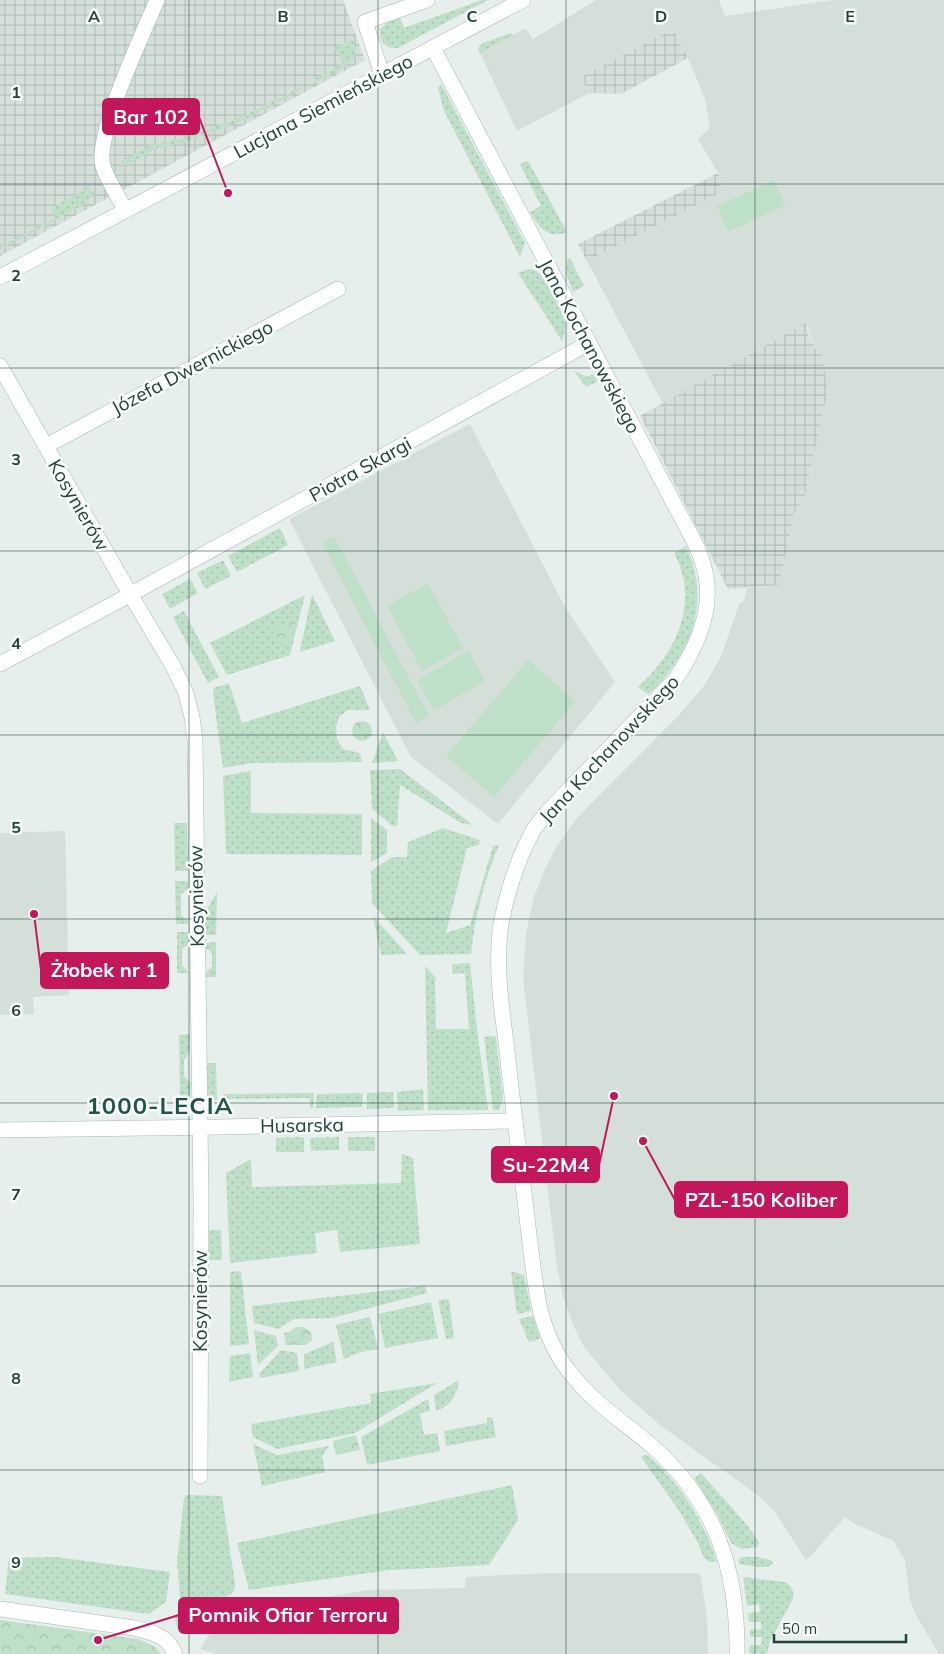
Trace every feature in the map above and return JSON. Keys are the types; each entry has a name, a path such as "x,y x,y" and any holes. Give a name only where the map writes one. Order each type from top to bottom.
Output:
{"street":[{"path":"125,210 103,166 104,134 157,0"},
{"path":"382,74 365,22 427,0"},
{"name":"Lucjana Siemieńskiego","path":"0,277 523,0"},
{"name":"Jana Kochanowskiego","path":"433,48 702,558 708,591 706,609 703,626 688,662 674,682 561,798 534,830 518,866 507,899 500,930 498,967 534,1276 542,1317 554,1347 572,1376 597,1402 653,1447 669,1463 688,1484 709,1516 724,1552 736,1600 737,1654"},
{"name":"Józefa Dwernickiego","path":"46,446 338,289"},
{"name":"Piotra Skargi","path":"0,664 589,344"},
{"name":"Kosynierów","path":"0,366 173,666 186,693 192,717 195,741 200,1127 200,1476"},
{"name":"Husarska","path":"0,1130 515,1121"},
{"path":"0,1610 134,1628 164,1638 175,1653"}],"shaded area":[{"path":"0,0 343,0 365,60 0,256"},
{"path":"596,0 719,0 725,16 833,0 944,0 944,1654 939,1654 917,1617 910,1600 905,1561 894,1541 853,1523 845,1517 806,1560 775,1512 759,1496 661,1426 621,1391 584,1347 574,1327 563,1296 557,1267 523,979 526,933 534,897 557,846 577,818 678,716 703,687 721,657 739,604 744,601 747,588 779,585 794,514 805,494 828,390 806,323 663,404 587,261 722,192 718,173 698,139 710,128 705,99 688,58 673,29 581,77 589,93 517,131 480,53 525,28 533,39"},
{"path":"673,29 688,58 621,94 589,93 581,77"},
{"path":"718,173 722,192 587,261 578,244"},
{"path":"806,323 808,334 815,349 821,352 828,390 805,494 794,514 779,585 728,589 640,416"},
{"path":"470,424 565,607 615,682 498,824 411,757 289,519"},
{"path":"65,831 69,995 33,997 34,1014 0,1015 0,833"},
{"path":"548,1573 700,1573 707,1617 708,1654 216,1654 200,1649 212,1631 222,1624 246,1613 275,1606 367,1590 465,1588 466,1577"}],"green space":[{"path":"482,0 488,0 398,48 387,46 380,38 380,29 389,21 400,18 404,28"},
{"path":"511,33 513,35 480,53 478,52 481,44"},
{"path":"352,39 356,51 351,61 339,70 314,83 314,79 343,64 335,48"},
{"path":"441,84 525,243 520,257 444,111 438,88"},
{"path":"301,87 302,89 246,119 183,143 157,148 125,166 122,161 152,145 181,139 244,116"},
{"path":"528,161 567,232 555,234 545,231 530,212 541,206 520,164"},
{"path":"774,180 785,205 728,232 717,206"},
{"path":"90,187 93,194 87,203 0,249 0,247 56,217 51,208"},
{"path":"570,258 584,286 573,292 566,273 567,259"},
{"path":"528,269 536,270 542,276 558,304 565,322 562,341 518,273"},
{"path":"574,371 587,377 593,374 598,381 586,387"},
{"path":"280,528 288,545 237,572 228,556"},
{"path":"334,536 429,716 416,723 322,543"},
{"path":"686,546 696,579 696,612 693,627 679,658 662,681 648,694 638,687 664,658 680,625 684,608 685,589 682,571 674,553"},
{"path":"223,560 231,576 205,589 197,573"},
{"path":"190,579 198,593 170,609 162,594"},
{"path":"428,583 463,648 422,671 387,606"},
{"path":"312,594 335,641 300,652 300,651"},
{"path":"305,595 290,655 227,675 210,643"},
{"path":"184,611 219,677 208,683 173,617"},
{"path":"296,622 289,647 278,647 271,635 278,626"},
{"path":"469,651 485,681 434,710 417,680"},
{"path":"528,660 576,701 494,797 446,756"},
{"path":"229,683 242,723 360,686 370,710 348,710 339,717 336,727 337,739 343,749 360,753 362,762 253,763 223,768 213,694 214,688"},
{"path":"362,721 369,724 372,731 369,738 362,741 355,738 352,731 355,724"},
{"path":"383,732 398,761 372,763"},
{"path":"400,769 473,825 461,823 400,785 397,826 392,826 372,809 370,770"},
{"path":"251,771 251,813 362,814 362,855 226,854 223,776"},
{"path":"371,818 387,830 387,853 371,862"},
{"path":"174,823 187,823 188,871 175,871"},
{"path":"443,828 480,840 479,845 467,848 446,933 470,925 493,846 499,845 481,898 471,954 420,955 372,903 371,871 392,857 407,857 408,842"},
{"path":"175,881 188,881 188,889 181,894 181,915 188,921 188,924 176,924"},
{"path":"217,892 216,935 204,935 204,915"},
{"path":"373,916 407,954 381,955"},
{"path":"177,932 188,932 189,944 182,949 182,965 189,973 177,973"},
{"path":"216,942 216,977 205,977 205,973 212,967 212,952 204,947 205,943"},
{"path":"470,963 488,1110 428,1110 425,966 436,978 436,1029 469,1029 465,973 453,974 452,964"},
{"path":"190,1034 190,1052 184,1060 184,1076 191,1083 190,1100 180,1100 179,1035"},
{"path":"494,1036 496,1038 503,1099 499,1110 493,1110 484,1037"},
{"path":"207,1063 216,1063 217,1100 208,1100"},
{"path":"423,1089 424,1110 398,1111 397,1092"},
{"path":"393,1092 394,1108 367,1109 367,1093"},
{"path":"314,1093 313,1108 310,1108 310,1098 223,1099 223,1094"},
{"path":"317,1094 363,1094 362,1107 316,1108"},
{"path":"304,1137 304,1152 276,1152 276,1138"},
{"path":"339,1137 339,1150 311,1151 310,1138"},
{"path":"348,1137 375,1137 375,1151 348,1151"},
{"path":"402,1154 413,1158 420,1244 340,1252 337,1230 315,1233 317,1253 230,1263 226,1173 251,1159 252,1187 401,1183"},
{"path":"209,1230 221,1230 222,1260 209,1260"},
{"path":"241,1271 249,1344 230,1346 230,1272"},
{"path":"511,1271 524,1275 531,1311 517,1314"},
{"path":"425,1286 427,1293 332,1318 294,1319 278,1329 254,1323 252,1306"},
{"path":"449,1299 454,1338 446,1339 438,1300"},
{"path":"431,1302 438,1338 385,1348 378,1314"},
{"path":"533,1316 540,1339 529,1342 519,1319"},
{"path":"370,1317 378,1349 361,1352 344,1359 336,1325"},
{"path":"296,1327 304,1327 311,1332 312,1340 306,1345 286,1345 284,1333"},
{"path":"254,1330 276,1336 278,1346 258,1365"},
{"path":"333,1342 337,1362 304,1369 304,1354"},
{"path":"281,1350 297,1353 299,1371 260,1378 259,1374"},
{"path":"250,1353 253,1377 229,1382 230,1356"},
{"path":"459,1380 457,1391 452,1400 446,1406 436,1411 434,1395"},
{"path":"437,1383 355,1433 277,1449 253,1437 251,1424 371,1403 370,1394"},
{"path":"428,1399 430,1411 420,1413 424,1435 437,1433 440,1451 367,1465 361,1437"},
{"path":"492,1417 496,1437 446,1446 444,1431 487,1423 487,1418"},
{"path":"356,1435 360,1450 336,1455 333,1441"},
{"path":"253,1444 277,1455 329,1446 322,1456 325,1472 262,1486"},
{"path":"646,1454 680,1489 698,1517 717,1562 710,1562 704,1558 698,1543 678,1509 641,1457"},
{"path":"701,1473 747,1525 759,1542 757,1547 742,1549 731,1543 718,1516 694,1478"},
{"path":"512,1485 518,1520 489,1565 390,1570 249,1590 237,1543"},
{"path":"187,1495 222,1496 235,1583 233,1592 227,1596 206,1599 180,1598 177,1562 184,1498"},
{"path":"56,1557 170,1572 166,1602 149,1614 5,1594 9,1558"},
{"path":"742,1557 757,1557 771,1560 773,1563 769,1567 739,1564 738,1560"},
{"path":"743,1577 784,1582 793,1591 793,1599 770,1641 767,1654 749,1653 750,1645 761,1645 762,1637 750,1637 750,1630 761,1629 761,1622 749,1622 748,1613 760,1612 759,1604 747,1606"},
{"path":"215,1605 219,1608 197,1631 187,1634 182,1632 177,1626 175,1618 178,1612"},
{"path":"0,1620 138,1639 154,1646 161,1654 0,1654"}],"place":[{"name":"Bar 102","path":"228,193"},
{"name":"Żłobek nr 1","path":"34,914"},
{"name":"Su-22M4","path":"614,1096"},
{"name":"PZL-150 Koliber","path":"643,1141"},
{"name":"Pomnik Ofiar Terroru","path":"98,1640"}],"district":[{"name":"1000-LECIA","path":"160,1105"}]}
